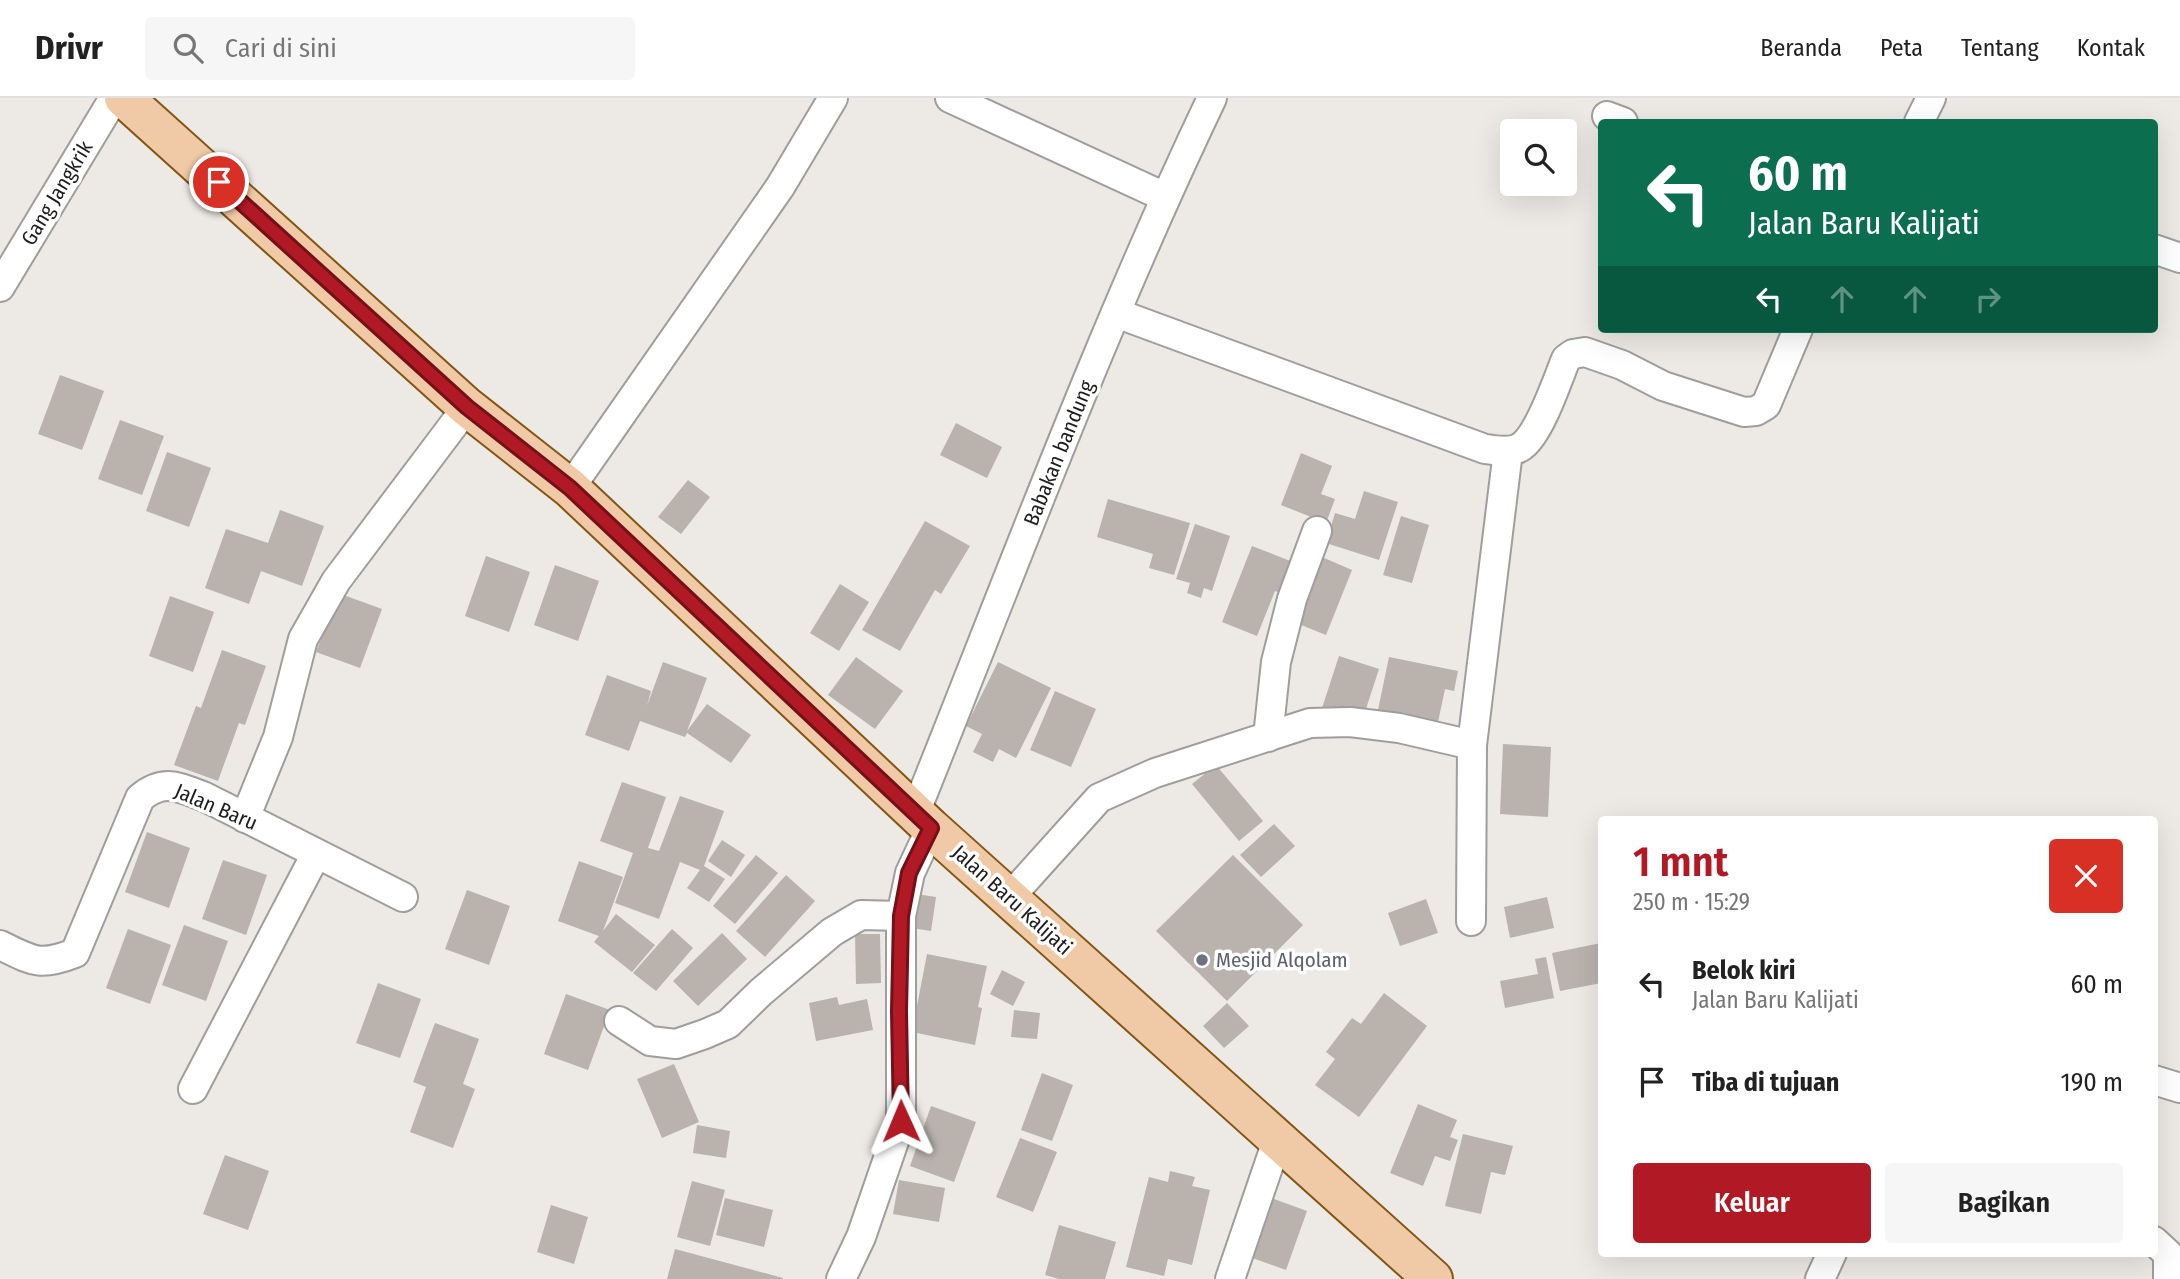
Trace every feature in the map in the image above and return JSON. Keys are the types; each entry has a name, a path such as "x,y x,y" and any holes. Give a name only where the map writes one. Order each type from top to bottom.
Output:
{"main road":[{"name":"Jalan Baru Kalijati","path":"136,102 467,407 570,488 923,820 1433,1279"}],"street":[{"path":"570,488 780,187 833,98"},
{"path":"950,98 1164,197"},
{"name":"Babakan bandung","path":"847,1278 901,1121 901,916 923,820 1116,313 1164,197 1212,98"},
{"path":"1920,119 1931,98"},
{"name":"Gang Jangkrik","path":"0,287 136,102"},
{"path":"2158,250 2180,258"},
{"path":"1116,313 1485,449 1508,452 1521,447 1534,433 1566,359 1573,354 1585,352 1622,365 1662,386 1744,412 1756,411 1766,405 1796,333"},
{"path":"245,818 278,737 303,639 336,580 467,407"},
{"path":"1471,921 1472,746 1508,452"},
{"path":"1268,737 1276,662 1292,599 1317,531"},
{"path":"1009,898 1099,798 1155,773 1310,723 1350,722 1399,729 1472,746"},
{"name":"Jalan Baru","path":"0,945 42,962 55,961 75,953 140,798 152,788 175,785 403,897"},
{"path":"193,1089 316,854"},
{"path":"619,1021 650,1041 676,1044 705,1034 728,1024 761,992 832,932 862,915 901,916"},
{"path":"2158,1081 2180,1088"},
{"path":"1230,1279 1277,1141"},
{"path":"2158,1245 2168,1254 2168,1279"},
{"path":"1820,1279 1830,1257"}],"building":[{"path":"60,375 104,391 82,450 38,434"},
{"path":"120,420 164,436 142,495 98,479"},
{"path":"956,423 1002,447 987,478 940,455"},
{"path":"167,452 211,468 189,527 146,511"},
{"path":"1301,453 1332,466 1321,494 1335,499 1326,523 1281,505"},
{"path":"688,480 710,497 681,534 658,517"},
{"path":"1364,491 1398,502 1379,560 1326,543 1335,513 1355,519"},
{"path":"1108,499 1190,523 1174,575 1149,568 1153,554 1097,537"},
{"path":"280,510 324,526 302,586 261,571 249,604 205,588 226,529 268,543"},
{"path":"1401,516 1429,525 1412,583 1383,575"},
{"path":"925,521 970,546 941,594 935,590 900,651 862,630"},
{"path":"1195,524 1230,536 1212,591 1204,588 1201,598 1187,593 1190,583 1176,579"},
{"path":"1252,546 1303,566 1290,597 1275,591 1257,636 1222,622"},
{"path":"486,556 530,572 509,632 465,616"},
{"path":"1322,557 1352,570 1326,635 1296,623"},
{"path":"555,565 599,581 578,641 534,625"},
{"path":"840,584 869,602 839,651 810,633"},
{"path":"338,593 382,609 360,668 316,652"},
{"path":"170,596 214,612 193,672 149,656"},
{"path":"222,650 266,666 245,725 239,723 218,781 174,765 196,706 201,708"},
{"path":"1339,656 1379,669 1362,721 1322,708"},
{"path":"856,657 903,691 875,729 828,695"},
{"path":"1389,657 1458,671 1454,691 1445,689 1438,722 1378,710"},
{"path":"663,662 707,678 687,731 707,704 751,735 731,763 687,733 685,737 640,721 629,751 585,735 607,675 651,691 647,706"},
{"path":"998,662 1051,688 1016,758 999,749 993,762 973,752 982,734 966,726"},
{"path":"1055,691 1096,709 1071,767 1030,750"},
{"path":"1503,744 1551,747 1548,817 1500,814"},
{"path":"1216,765 1263,821 1239,841 1192,784"},
{"path":"622,782 666,797 648,848 659,851 680,796 724,811 704,866 725,879 709,902 687,888 700,870 680,862 659,919 615,903 633,853 600,841"},
{"path":"1274,824 1295,846 1261,877 1240,855"},
{"path":"147,832 190,848 169,908 125,892"},
{"path":"722,840 745,855 731,877 708,861"},
{"path":"756,855 778,873 735,924 713,906"},
{"path":"1233,855 1303,925 1227,1001 1156,931"},
{"path":"223,860 267,875 246,935 202,919"},
{"path":"579,861 623,877 603,931 616,914 655,945 632,972 594,942 599,936 558,921"},
{"path":"786,875 815,901 765,957 736,931"},
{"path":"467,890 510,906 489,965 445,949"},
{"path":"910,893 936,897 931,931 905,927"},
{"path":"1547,897 1554,928 1510,938 1504,907"},
{"path":"1426,899 1438,933 1400,946 1388,913"},
{"path":"184,925 228,941 206,1001 162,985"},
{"path":"128,929 171,945 150,1004 106,988"},
{"path":"672,929 693,948 656,991 633,973"},
{"path":"722,933 747,959 698,1006 673,981"},
{"path":"855,934 880,934 881,983 856,984"},
{"path":"1598,944 1598,984 1560,991 1552,953"},
{"path":"927,954 987,966 978,1007 982,1008 975,1045 912,1032"},
{"path":"1546,957 1554,998 1505,1008 1500,981 1538,974 1535,959"},
{"path":"1002,970 1025,982 1013,1006 990,994"},
{"path":"378,983 421,999 400,1058 356,1043"},
{"path":"1384,993 1427,1026 1359,1117 1315,1085 1335,1059 1326,1052 1352,1018 1361,1024"},
{"path":"566,994 610,1010 588,1070 544,1054"},
{"path":"837,997 839,1005 867,999 873,1030 816,1041 809,1003"},
{"path":"1227,1003 1249,1026 1224,1048 1203,1026"},
{"path":"1014,1010 1040,1013 1037,1039 1011,1037"},
{"path":"435,1023 479,1039 463,1084 475,1089 453,1148 410,1132 426,1087 413,1082"},
{"path":"674,1064 699,1122 662,1138 637,1079"},
{"path":"1042,1073 1073,1085 1052,1141 1021,1130"},
{"path":"1418,1104 1457,1120 1450,1137 1458,1140 1450,1161 1435,1156 1423,1186 1390,1173"},
{"path":"931,1106 976,1122 954,1182 910,1166"},
{"path":"697,1125 730,1131 726,1158 693,1153"},
{"path":"1463,1134 1513,1146 1505,1175 1491,1172 1481,1214 1445,1206"},
{"path":"1020,1138 1057,1152 1033,1212 996,1197"},
{"path":"225,1155 269,1171 248,1230 203,1214"},
{"path":"1170,1171 1195,1177 1192,1186 1210,1190 1192,1265 1168,1259 1164,1276 1126,1267 1149,1177 1168,1182"},
{"path":"899,1180 945,1188 939,1222 893,1214"},
{"path":"692,1181 725,1190 710,1246 677,1237"},
{"path":"1263,1195 1307,1211 1286,1270 1241,1254"},
{"path":"725,1198 773,1210 764,1247 716,1235"},
{"path":"551,1205 588,1217 574,1264 537,1252"},
{"path":"1059,1225 1116,1242 1105,1279 1059,1279 1045,1275"},
{"path":"675,1249 783,1278 783,1279 667,1279"}],"place":[{"name":"Mesjid Alqolam","path":"1202,960"}],"route":[{"path":"219,182 467,407 570,488 931,828 909,873 901,916 901,1121"}]}
